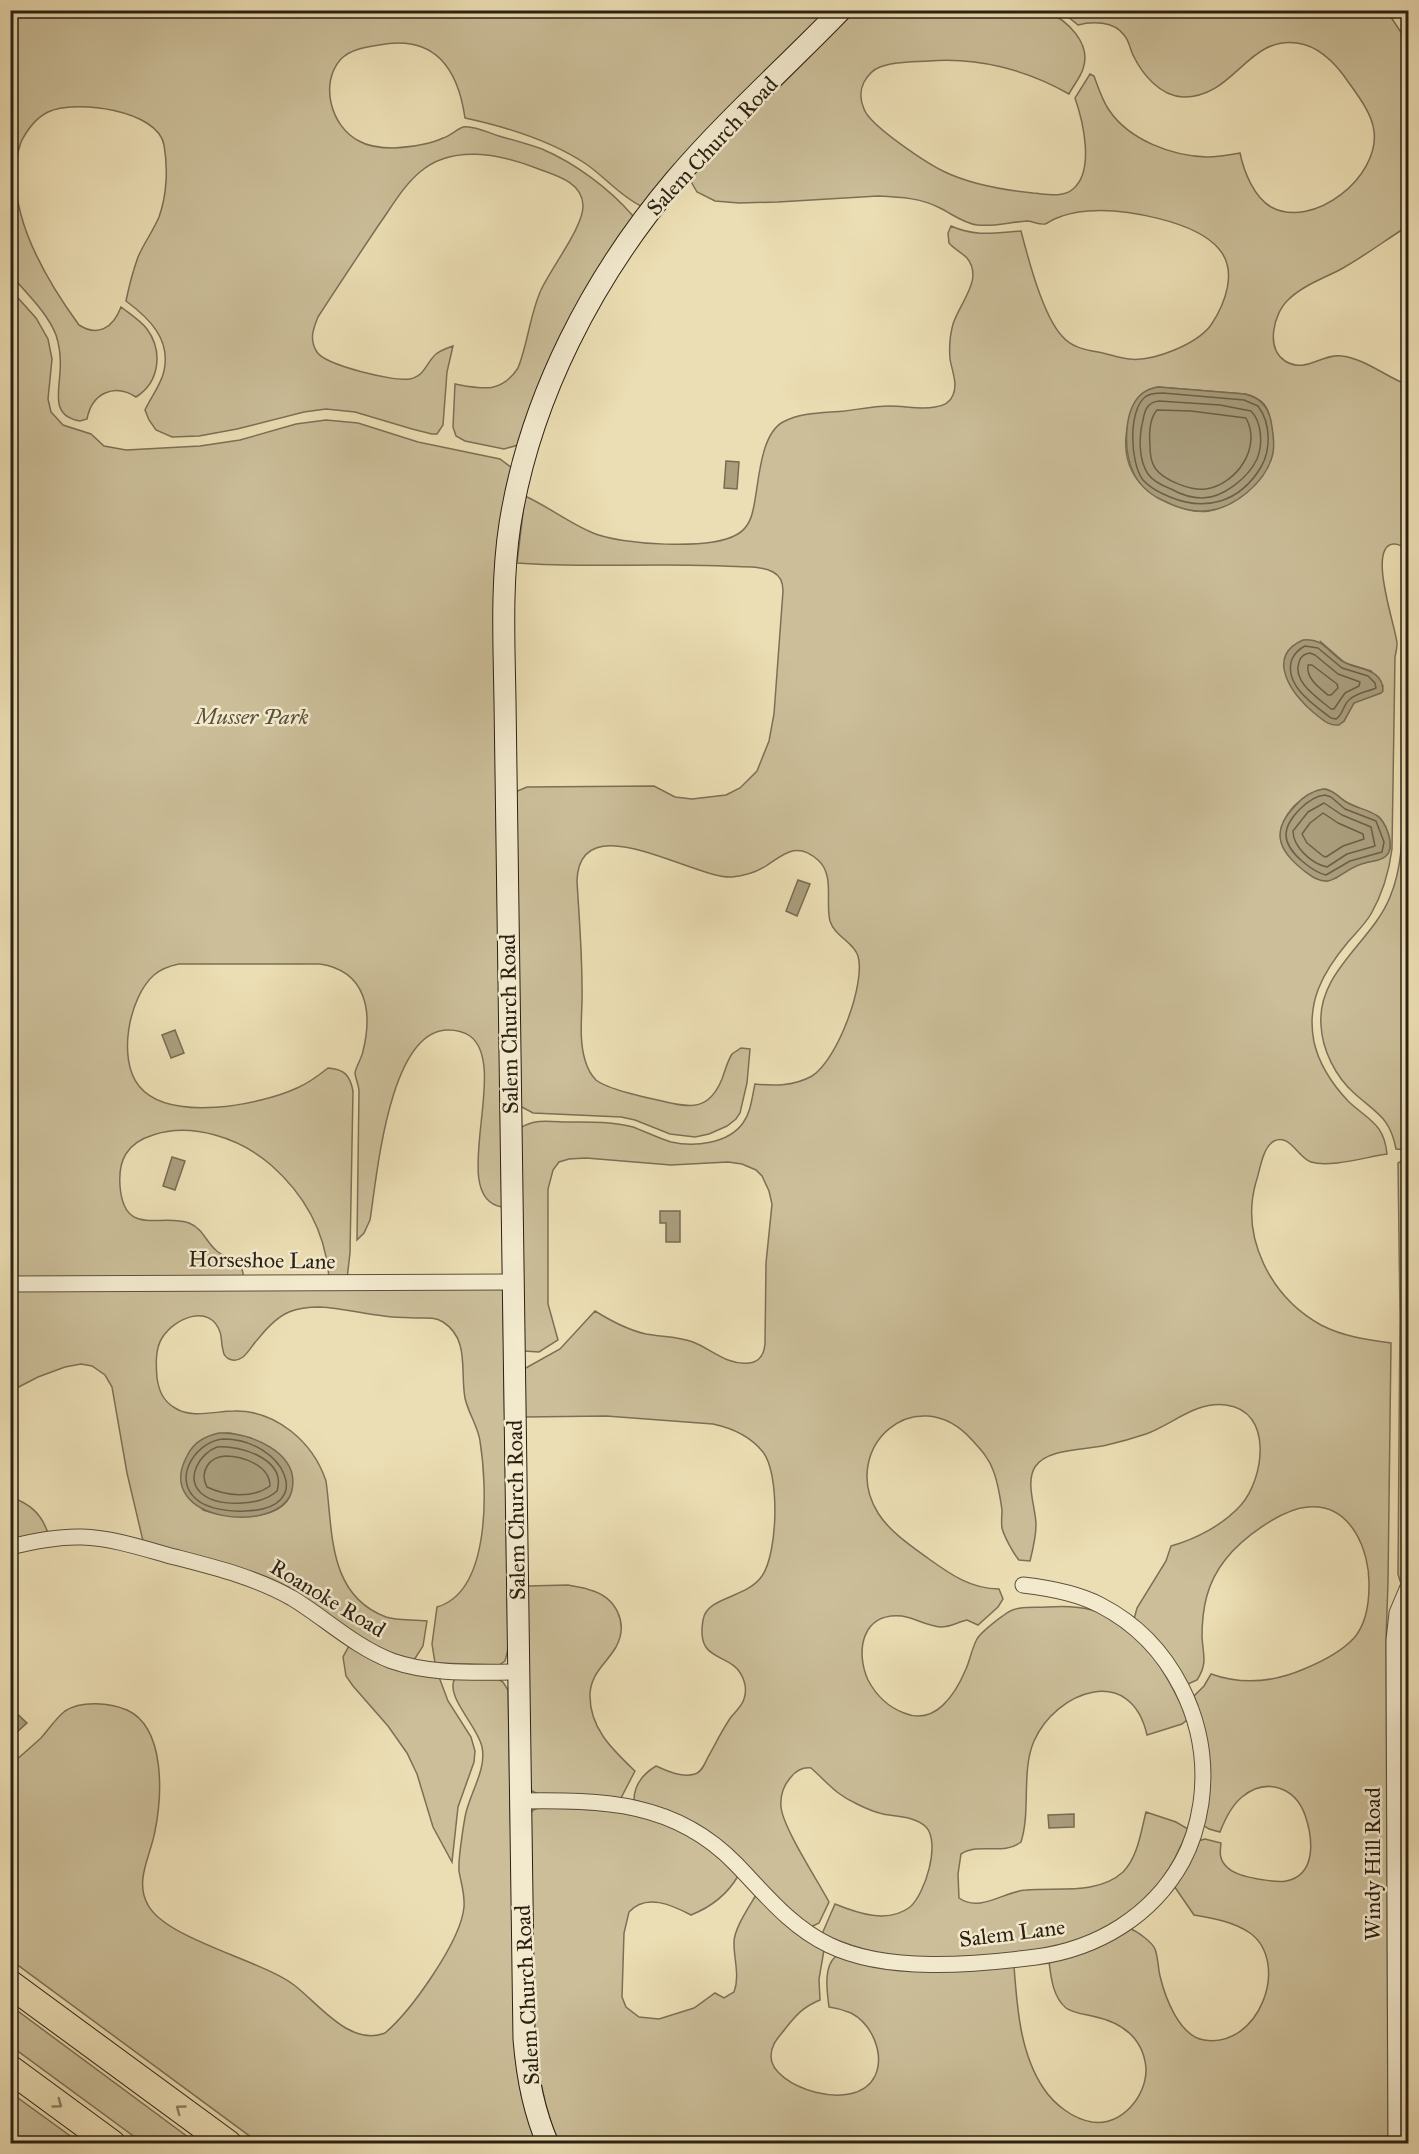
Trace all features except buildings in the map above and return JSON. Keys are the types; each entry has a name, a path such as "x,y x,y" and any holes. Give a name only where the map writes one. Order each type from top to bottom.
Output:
{"highway":[{"path":"10,1984 228,2144"},
{"path":"10,2069 112,2144"}],"street":[{"name":"Salem Church Road","path":"548,2144 534,2107 526,2060 504,630 508,542 522,466 538,417 561,361 596,293 633,234 692,161 841,10"},
{"name":"Horseshoe Lane","path":"10,1284 513,1282"},
{"name":"Roanoke Road","path":"10,1547 72,1537 94,1538 125,1544 224,1570 261,1583 292,1599 362,1646 395,1662 434,1670 519,1672"},
{"name":"Salem Lane","path":"521,1801 612,1804 642,1809 675,1821 717,1846 797,1925 825,1943 860,1957 904,1963 968,1963 1048,1956 1086,1945 1124,1925 1143,1911 1182,1863 1195,1831 1201,1800 1203,1763 1200,1738 1191,1706 1180,1684 1163,1658 1144,1636 1125,1620 1092,1601 1023,1584"},
{"name":"Windy Hill Road","path":"1396,2144 1402,1873 1394,1640 1397,1613 1408,1587"}],"green space":[{"path":"10,11 827,11 641,206 626,197 586,164 558,148 512,130 465,118 462,100 449,70 429,50 398,43 359,49 341,59 334,69 331,80 331,104 341,126 359,141 381,147 407,147 437,140 463,127 476,128 542,149 567,162 603,187 633,216 518,445 504,449 465,441 456,436 453,427 455,384 482,388 498,386 512,376 518,368 541,290 573,235 582,214 583,205 578,190 559,176 522,163 492,156 461,155 433,163 420,172 403,190 318,317 312,339 317,352 333,362 376,375 410,379 419,375 436,354 453,346 447,372 443,425 437,434 355,412 326,409 199,436 172,437 156,430 145,410 163,376 165,360 161,339 150,322 126,301 138,257 162,209 166,181 164,145 158,133 147,123 114,110 95,108 60,108 48,112 29,129 21,142 16,165 16,190 21,214 29,238 52,285 79,325 92,330 104,328 114,320 121,307 147,329 155,347 156,366 150,383 136,397 120,391 112,391 99,397 87,419 80,421 64,414 58,395 60,358 56,335 42,311 11,275"},
{"path":"855,11 1046,11 1069,26 1084,50 1083,69 1069,94 1036,78 984,63 947,60 905,62 880,67 869,75 861,92 864,109 888,134 913,153 945,172 988,186 1049,195 1064,194 1080,181 1084,170 1084,132 1075,98 1090,74 1094,76 1109,110 1118,121 1140,138 1166,150 1194,156 1215,157 1240,153 1251,183 1265,203 1288,212 1306,211 1324,205 1340,195 1355,181 1366,166 1373,148 1374,131 1368,112 1344,76 1327,57 1305,45 1280,43 1252,57 1215,88 1200,95 1175,96 1159,88 1147,76 1120,30 1103,23 1078,25 1061,11 1387,11 1408,43 1408,226 1352,263 1307,286 1288,300 1279,313 1273,339 1279,355 1285,361 1293,364 1307,364 1328,357 1342,356 1368,364 1408,385 1408,553 1400,545 1393,544 1386,548 1383,559 1385,589 1397,643 1391,858 1385,882 1371,914 1339,953 1324,976 1312,1014 1314,1042 1323,1066 1342,1095 1379,1129 1387,1154 1319,1164 1306,1160 1285,1140 1274,1141 1262,1160 1252,1203 1252,1224 1256,1244 1274,1282 1288,1299 1303,1313 1329,1329 1355,1337 1391,1343 1386,1640 1388,2143 559,2143 550,2121 540,2076 534,2007 531,1813 539,1808 602,1810 643,1817 662,1823 682,1831 705,1846 738,1876 718,1900 691,1915 668,1905 651,1902 636,1906 629,1912 624,1933 622,1997 626,2007 639,2017 659,2019 694,2008 715,1993 724,1998 734,1992 737,1974 734,1938 756,1895 824,1950 819,1979 820,2000 796,2016 772,2048 771,2056 774,2067 784,2078 798,2086 833,2095 851,2094 865,2088 875,2076 878,2067 877,2049 875,2040 865,2024 851,2013 829,2007 828,1973 829,1966 836,1956 1014,1966 1021,2030 1030,2061 1044,2089 1053,2100 1078,2118 1103,2122 1123,2114 1137,2098 1145,2079 1146,2068 1140,2047 1129,2032 1112,2022 1066,2008 1055,1993 1049,1962 1112,1940 1131,1929 1151,1943 1155,1949 1165,1994 1180,2024 1195,2037 1204,2040 1223,2039 1240,2031 1254,2018 1263,2001 1268,1982 1268,1964 1262,1947 1250,1933 1237,1926 1194,1915 1174,1886 1198,1841 1205,1839 1221,1843 1222,1860 1236,1873 1276,1882 1286,1881 1296,1877 1308,1864 1310,1834 1300,1805 1287,1792 1270,1787 1261,1787 1242,1797 1229,1813 1220,1832 1203,1825 1207,1745 1194,1696 1211,1674 1234,1680 1270,1679 1293,1673 1331,1656 1349,1643 1358,1632 1366,1614 1369,1593 1366,1558 1361,1545 1355,1532 1336,1513 1323,1508 1308,1507 1274,1519 1241,1543 1225,1560 1214,1578 1203,1616 1203,1669 1197,1680 1188,1684 1134,1619 1137,1608 1166,1561 1171,1546 1218,1525 1241,1505 1249,1493 1259,1464 1260,1448 1258,1432 1252,1420 1241,1410 1226,1405 1205,1406 1146,1434 1107,1445 1048,1456 1035,1467 1032,1473 1036,1525 1030,1561 1019,1560 1005,1535 1002,1528 1002,1510 996,1479 981,1450 950,1423 928,1416 907,1419 889,1429 875,1445 868,1465 868,1489 878,1513 901,1538 937,1565 970,1583 999,1589 1003,1599 998,1607 978,1625 967,1620 941,1627 902,1616 889,1616 878,1620 870,1627 862,1646 864,1669 875,1691 888,1704 904,1713 915,1716 934,1712 950,1698 956,1689 977,1639 1004,1615 1024,1608 1075,1607 1092,1610 1109,1617 1139,1639 1162,1669 1188,1719 1182,1724 1147,1735 1138,1713 1126,1699 1110,1692 1093,1692 1075,1698 1059,1709 1045,1723 1030,1753 1021,1842 1007,1848 976,1849 961,1854 958,1874 959,1898 967,1902 984,1902 1018,1891 1089,1887 1113,1879 1123,1872 1132,1859 1146,1812 1176,1822 1188,1829 1176,1856 1162,1879 1144,1900 1121,1919 1101,1931 1058,1947 988,1956 901,1957 887,1955 822,1934 835,1904 853,1911 882,1916 892,1915 910,1907 926,1880 931,1856 930,1834 922,1823 876,1812 849,1800 811,1768 797,1771 786,1784 782,1795 783,1816 794,1841 829,1902 819,1923 811,1927 782,1902 714,1835 697,1824 634,1800 640,1780 656,1766 680,1775 695,1774 700,1771 731,1717 743,1702 744,1681 739,1671 710,1652 705,1645 702,1635 703,1620 706,1612 712,1606 747,1589 762,1576 767,1565 774,1532 772,1477 768,1463 758,1446 734,1430 713,1424 606,1416 525,1417 524,1369 560,1349 595,1311 633,1330 687,1340 734,1362 756,1361 762,1354 765,1344 766,1263 772,1204 762,1176 756,1170 742,1164 728,1162 671,1165 586,1158 559,1162 553,1170 548,1189 548,1304 558,1340 539,1352 524,1351 520,1128 541,1121 608,1123 633,1127 671,1142 690,1144 720,1140 729,1136 746,1119 755,1084 777,1085 798,1082 812,1076 831,1055 840,1039 854,1002 858,984 858,956 830,921 828,881 823,866 804,851 791,851 758,871 732,877 714,875 641,850 617,846 597,848 583,859 577,881 582,960 582,1042 589,1071 596,1080 618,1090 681,1105 698,1105 711,1097 717,1089 732,1054 741,1048 750,1049 747,1083 740,1113 727,1126 695,1137 670,1134 621,1117 533,1113 520,1106 515,792 527,787 654,786 675,797 692,799 726,795 740,788 757,771 769,741 774,714 783,591 781,580 776,574 755,567 517,563 525,496 584,529 606,537 665,544 707,543 724,540 740,533 749,521 765,449 775,429 783,422 813,413 884,406 929,408 946,404 952,398 955,386 950,359 952,328 969,291 973,274 972,266 967,258 949,243 948,233 951,226 977,233 1021,231 1043,301 1055,327 1062,336 1078,347 1125,358 1139,359 1162,355 1196,339 1211,325 1221,307 1229,277 1225,258 1208,239 1177,224 1139,214 1088,211 1064,215 1045,224 1027,221 977,225 933,205 902,198 878,196 739,203 715,201 697,192 689,178","holes":["1158,387 1245,394 1262,402 1269,415 1270,431 1264,470 1256,483 1229,504 1205,511 1174,505 1148,491 1132,472 1126,446 1127,432 1136,401 1146,391","1321,642 1345,663 1371,671 1383,686 1354,703 1344,721","1330,790 1347,802 1379,818 1386,829 1390,849 1380,859 1352,866 1336,878 1326,881 1302,868 1285,851 1281,842 1281,831 1285,819 1294,806 1317,791"]},
{"name":"Musser Park","path":"10,289 36,318 48,339 52,359 48,399 51,412 63,425 91,434 104,446 126,450 200,446 240,440 296,424 326,420 358,423 418,442 500,459 512,468 494,644 502,1207 486,1198 479,1181 478,1157 484,1074 481,1052 470,1036 465,1033 448,1030 428,1036 412,1054 399,1079 390,1108 382,1141 370,1220 364,1233 357,1240 359,1091 355,1073 362,1054 367,1022 362,995 348,975 320,964 179,964 162,969 154,975 145,985 132,1013 127,1045 132,1074 139,1086 153,1097 171,1104 192,1107 239,1105 297,1088 328,1068 342,1071 345,1074 353,1091 350,1253 347,1279 329,1279 324,1246 312,1216 294,1189 271,1165 259,1155 230,1140 184,1130 168,1131 144,1138 131,1148 121,1168 120,1186 123,1202 128,1212 136,1218 178,1221 194,1226 202,1232 218,1252 238,1262 244,1278 11,1279"},
{"path":"1408,638 1408,1150 1396,1149 1386,1122 1341,1079 1327,1053 1321,1025 1322,1006 1328,989 1336,973 1382,913 1390,897 1398,870 1402,827 1404,657"},
{"path":"1408,1158 1408,1579 1400,1581 1398,1574 1400,1316 1398,1163"},
{"path":"494,1286 503,1290 508,1649 505,1661 499,1665 435,1663 432,1644 437,1607 455,1597 468,1580 477,1559 484,1509 480,1441 465,1398 461,1347 457,1337 443,1322 434,1319 388,1317 328,1308 301,1309 289,1312 276,1320 245,1355 233,1360 225,1356 221,1334 215,1323 200,1316 183,1320 168,1331 160,1342 156,1357 160,1391 167,1402 175,1408 196,1414 249,1412 278,1422 302,1441 312,1453 326,1481 336,1559 353,1593 367,1607 386,1617 427,1621 423,1646 414,1660 370,1643 304,1599 143,1541 127,1473 112,1387 105,1375 92,1366 81,1364 38,1377 11,1391 11,1288","holes":["230,1433 251,1438 290,1472 292,1489 287,1501 277,1510 248,1516 232,1516 203,1510 181,1478 191,1451 202,1440 219,1434"]},
{"path":"11,1497 34,1510 48,1533 11,1540"},
{"path":"568,1585 599,1593 607,1598 618,1612 620,1620 620,1638 596,1674 590,1694 598,1728 611,1746 635,1771 621,1798 538,1794 532,1791 530,1786 527,1586"},
{"path":"1408,1598 1408,1864 1403,1858 1402,1640"},
{"path":"349,1646 439,1677 448,1701 471,1737 475,1751 474,1762 458,1807 452,1862 433,1827 417,1774 407,1753 388,1726 346,1676 343,1657"},
{"path":"455,1678 498,1679 508,1690 515,2050 521,2094 538,2143 259,2143 11,1960 10,1765 41,1738 65,1711 88,1704 113,1706 127,1710 140,1719 155,1747 158,1764 160,1782 157,1816 143,1877 144,1896 148,1905 158,1917 193,1939 260,1967 294,1985 347,2029 372,2036 385,2033 408,2009 445,1956 461,1921 464,1907 459,1871 461,1844 467,1808 480,1773 483,1756 475,1730 454,1693"},
{"path":"1408,1881 1408,2143 1404,2144 1403,1891"},
{"path":"11,2006 196,2143 143,2143 11,2046"},
{"path":"11,2093 80,2143 11,2143"}],"water":[{"path":"1158,387 1245,394 1262,403 1268,411 1274,441 1270,464 1256,484 1226,506 1199,511 1183,509 1169,503 1143,487 1134,474 1127,449 1128,419 1135,402 1141,395"},
{"path":"726,461 739,462 737,489 724,488"},
{"path":"1303,640 1321,643 1344,662 1374,674 1382,683 1383,691 1354,703 1344,721 1339,725 1325,722 1298,697 1286,676 1285,656 1291,647"},
{"path":"1323,789 1380,818 1390,840 1389,852 1384,858 1350,869 1328,881 1311,876 1303,870 1287,854 1280,839 1280,831 1288,814 1305,797"},
{"path":"798,880 810,884 797,916 786,911"},
{"path":"175,1030 184,1053 171,1058 162,1035"},
{"path":"172,1157 185,1161 175,1190 163,1186"},
{"path":"660,1211 680,1211 680,1242 666,1242 666,1223 660,1223"},
{"path":"219,1433 244,1436 270,1447 280,1455 288,1465 292,1477 292,1490 283,1504 266,1514 245,1517 222,1515 202,1508 187,1496 181,1479 187,1456 200,1441"},
{"path":"10,1707 27,1723 16,1733 11,1727"},
{"path":"1074,1814 1074,1827 1049,1828 1048,1815"}]}
